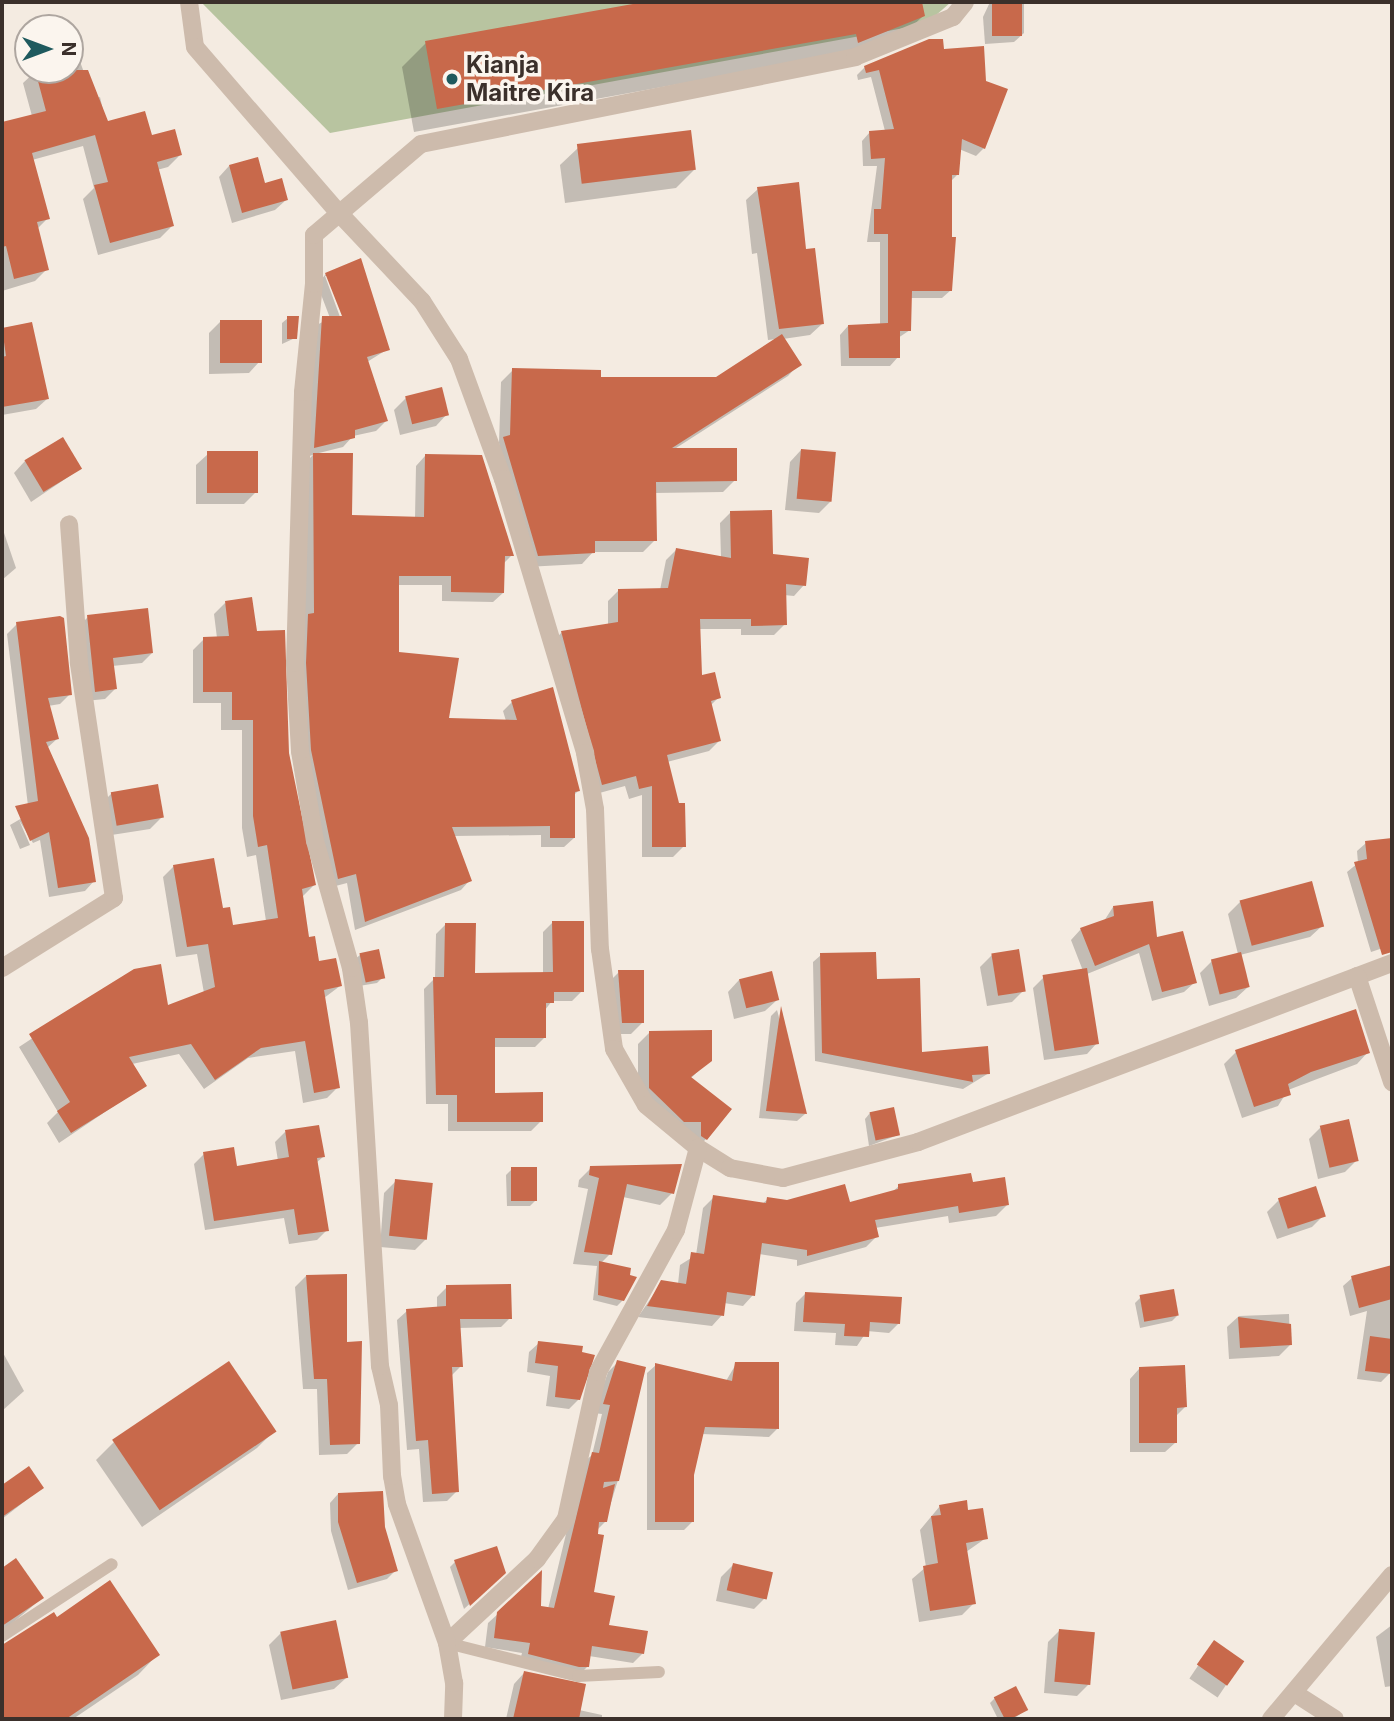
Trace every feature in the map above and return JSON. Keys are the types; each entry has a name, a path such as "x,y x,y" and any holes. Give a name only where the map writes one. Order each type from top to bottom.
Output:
{"street":[{"path":"189,2 195,47 339,213 422,301 459,359 503,479 585,753 595,809 600,949 614,1049 646,1105 698,1148 730,1168 783,1178 918,1142 1392,962"},
{"path":"453,1719 454,1683 447,1643 397,1504 392,1476 389,1405 380,1366 359,1023 351,968 315,841 300,751 295,663 303,392 314,284 314,235 421,144 855,57 953,17 965,2"},
{"path":"2,968 114,898 79,663 69,523"},
{"path":"1357,976 1392,1082"},
{"path":"447,1643 537,1559 566,1519 598,1372 676,1230 698,1148"},
{"path":"1271,1719 1296,1694 1392,1576"},
{"path":"1296,1694 1335,1719"}],"lane":[{"path":"2,1636 112,1563"},
{"path":"447,1643 578,1676 659,1672"}],"green space":[{"name":"Kianja Maitre Kira","path":"201,2 951,2 926,24 330,133"}],"building":[{"path":"644,2 922,2 925,16 858,43 856,34 437,109 425,41"},
{"path":"992,2 1022,2 1022,36 992,36"},
{"path":"929,39 943,39 944,49 984,46 986,81 1008,89 985,149 962,139 959,175 952,175 952,237 956,237 952,291 912,291 911,331 900,331 900,358 849,358 848,325 888,323 888,234 874,234 874,209 881,209 885,158 871,159 869,131 894,129 879,70 866,73 864,66"},
{"path":"84,70 88,70 108,121 145,111 152,135 175,129 182,155 157,162 174,226 110,243 94,185 108,182 95,135 32,153 50,219 37,222 49,270 14,279 6,246 2,247 2,122 46,111 39,84 84,84"},
{"path":"691,130 696,170 582,184 577,144"},
{"path":"258,157 265,183 282,178 288,200 242,213 229,165"},
{"path":"799,182 806,249 815,248 824,324 779,329 757,187"},
{"path":"361,258 390,350 367,357 388,421 355,430 355,438 314,448 322,316 342,316 325,273"},
{"path":"287,316 299,316 297,339 287,339"},
{"path":"220,320 262,320 262,363 220,363"},
{"path":"32,322 49,399 2,407 2,357 6,356 2,328"},
{"path":"782,334 802,365 672,448 737,448 737,481 656,482 657,541 595,541 595,553 538,556 503,437 510,435 512,368 601,370 601,377 716,377"},
{"path":"442,387 449,415 412,424 405,396"},
{"path":"63,437 82,469 43,492 24,460"},
{"path":"801,449 836,452 832,502 797,499"},
{"path":"207,451 258,451 258,493 207,493"},
{"path":"313,453 353,453 352,515 424,517 425,454 482,455 514,556 505,556 504,593 451,592 451,576 399,576 399,652 459,658 449,718 517,720 511,700 553,687 580,791 575,792 575,838 550,838 550,826 452,827 472,881 365,922 356,874 338,879 311,750 306,663 308,614 314,613"},
{"path":"772,510 773,554 809,558 806,586 786,584 787,625 751,626 751,619 700,619 702,675 715,672 721,698 711,701 721,741 667,755 679,803 685,803 686,847 652,847 652,786 639,789 636,776 602,785 561,631 618,622 618,589 668,588 676,548 731,558 730,511"},
{"path":"252,597 257,631 285,630 289,753 316,885 302,889 309,937 315,936 319,961 336,958 342,986 324,990 340,1088 314,1093 305,1041 261,1048 215,1080 191,1044 129,1057 147,1086 71,1133 57,1111 70,1102 29,1034 134,969 161,964 168,1005 215,987 208,944 187,947 173,865 214,858 223,908 230,907 233,925 278,918 267,845 258,847 253,816 253,720 232,720 232,692 203,692 203,637 229,636 225,601"},
{"path":"148,608 153,653 113,658 117,689 95,692 87,615"},
{"path":"60,616 64,618 72,695 48,698 59,739 46,742 89,838 96,882 58,888 49,832 30,841 15,806 38,801 16,622"},
{"path":"158,784 164,817 117,826 111,792"},
{"path":"1392,838 1392,952 1382,955 1354,862 1367,859 1365,841"},
{"path":"1312,881 1324,926 1252,946 1240,900"},
{"path":"1153,901 1157,937 1183,931 1197,983 1162,992 1149,944 1095,966 1080,928 1114,916 1113,906"},
{"path":"552,921 584,921 584,992 554,992 554,1003 546,1003 546,1038 495,1038 495,1093 543,1092 543,1122 457,1122 457,1095 436,1095 433,977 444,977 445,923 476,923 475,973 553,972"},
{"path":"379,949 385,978 366,983 359,953"},
{"path":"1019,949 1026,991 998,996 991,953"},
{"path":"876,952 877,979 920,978 922,1052 988,1046 990,1074 972,1075 973,1082 822,1053 820,953"},
{"path":"1241,952 1250,987 1220,994 1211,959"},
{"path":"1087,968 1099,1044 1055,1051 1043,975"},
{"path":"618,970 644,970 644,1023 622,1023"},
{"path":"772,971 779,1000 746,1008 739,979"},
{"path":"781,1006 807,1114 766,1111"},
{"path":"1356,1009 1370,1053 1311,1072 1288,1084 1291,1095 1254,1107 1235,1050"},
{"path":"712,1030 712,1061 691,1077 732,1109 707,1140 701,1136 701,1122 684,1122 649,1088 649,1031"},
{"path":"894,1107 900,1135 876,1141 870,1112"},
{"path":"1349,1119 1359,1161 1329,1168 1320,1126"},
{"path":"319,1125 325,1157 317,1158 329,1231 298,1235 294,1209 214,1221 203,1152 234,1147 237,1166 289,1157 285,1130"},
{"path":"682,1164 674,1194 627,1184 612,1255 584,1252 599,1178 589,1175 590,1166"},
{"path":"511,1167 537,1167 537,1201 511,1201"},
{"path":"971,1173 973,1182 1005,1177 1009,1205 959,1213 958,1206 875,1220 879,1237 807,1256 807,1250 762,1243 755,1296 727,1292 724,1316 647,1306 661,1280 686,1284 691,1252 704,1254 713,1195 766,1203 767,1197 787,1200 845,1184 850,1202 898,1189 898,1184"},
{"path":"395,1179 433,1183 427,1240 389,1236"},
{"path":"1316,1186 1326,1216 1288,1229 1278,1198"},
{"path":"599,1261 631,1268 630,1275 637,1277 624,1301 598,1295"},
{"path":"1392,1265 1392,1299 1359,1308 1351,1276"},
{"path":"347,1274 347,1342 362,1341 360,1444 330,1445 327,1379 314,1379 306,1275"},
{"path":"511,1284 512,1319 460,1319 463,1367 452,1367 459,1492 432,1494 428,1440 416,1441 406,1309 446,1306 446,1285"},
{"path":"1174,1289 1179,1316 1144,1322 1140,1295"},
{"path":"805,1292 902,1297 900,1324 870,1322 869,1337 844,1336 845,1324 803,1322"},
{"path":"1238,1317 1291,1324 1292,1345 1240,1348"},
{"path":"1370,1336 1392,1339 1392,1374 1365,1371"},
{"path":"538,1341 583,1346 582,1352 595,1355 580,1400 555,1397 558,1366 535,1363"},
{"path":"617,1360 646,1367 619,1481 604,1482 603,1488 615,1484 607,1522 599,1522 598,1534 604,1535 594,1592 615,1596 609,1625 648,1631 644,1654 592,1646 589,1667 579,1667 528,1654 530,1643 494,1638 497,1612 542,1570 541,1606 554,1608 592,1452 599,1453 610,1405 603,1404"},
{"path":"229,1361 277,1431 160,1510 112,1440"},
{"path":"735,1362 779,1362 779,1429 705,1427 694,1475 694,1522 655,1522 655,1363 732,1381"},
{"path":"1185,1365 1187,1407 1177,1408 1177,1443 1139,1443 1139,1367"},
{"path":"29,1466 44,1488 2,1517 2,1485"},
{"path":"383,1491 385,1527 398,1571 357,1583 338,1522 338,1493"},
{"path":"967,1500 968,1510 983,1508 988,1539 966,1543 976,1604 930,1611 923,1566 938,1563 931,1516 941,1515 939,1505"},
{"path":"497,1546 506,1573 470,1606 454,1560"},
{"path":"16,1558 44,1598 2,1626 2,1568"},
{"path":"733,1563 773,1572 767,1600 727,1590"},
{"path":"110,1580 160,1655 66,1719 2,1719 2,1645 54,1612 57,1617"},
{"path":"336,1620 348,1678 293,1690 280,1632"},
{"path":"1059,1629 1095,1632 1090,1685 1054,1682"},
{"path":"1214,1640 1244,1661 1227,1686 1197,1665"},
{"path":"524,1671 586,1684 579,1719 513,1719"},
{"path":"1016,1686 1028,1710 1011,1719 1005,1719 994,1697"}],"place":[{"name":"Kianja Maitre Kira","path":"452,79"}]}
